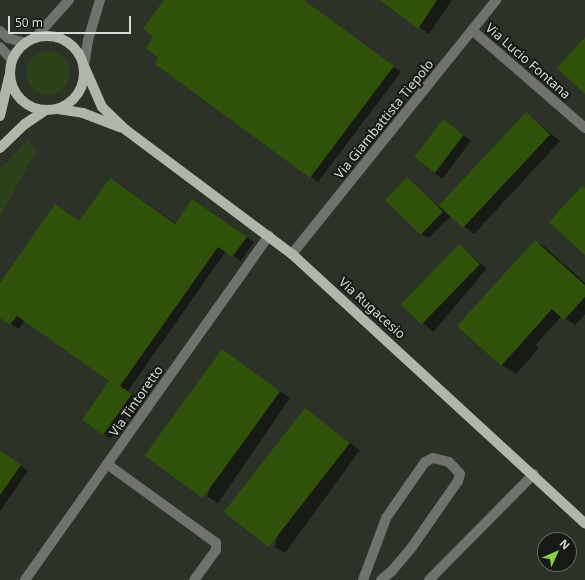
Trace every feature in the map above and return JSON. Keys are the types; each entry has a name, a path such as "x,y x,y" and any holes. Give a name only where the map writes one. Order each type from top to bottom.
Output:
{"main road":[{"path":"0,116 12,60 25,43 35,38 47,36 60,38 71,44 79,54 84,66 84,77 78,92 67,104 58,109 46,110 25,104 12,86 10,75"},
{"name":"Via Rugacesio","path":"84,66 102,107 126,130 292,254 534,474 585,523"},
{"name":"Via Rugacesio","path":"58,109 83,113 126,130"},
{"path":"0,148 20,128 46,110"}],"street":[{"path":"35,38 69,0"},
{"path":"84,66 88,40 100,0"},
{"name":"Via Giambattista Tiepolo","path":"292,254 496,0"},
{"name":"Via Lucio Fontana","path":"472,30 585,128"},
{"path":"0,31 8,38 25,43"},
{"path":"0,47 12,60"},
{"name":"Via Tintoretto","path":"24,580 269,236"},
{"path":"363,580 386,518 425,462 433,458 449,462 460,474 458,481 412,547 392,571 381,580"},
{"path":"107,464 216,543 216,550 194,580"},
{"path":"429,580 534,474"}],"green space":[{"path":"48,51 60,55 66,61 70,73 66,85 60,91 48,95 36,91 30,85 26,73 30,61 36,55"},
{"path":"28,140 36,151 0,217 0,169"}],"building":[{"path":"164,0 304,0 394,66 310,178 155,64 158,58 146,48 153,37 143,28"},
{"path":"380,0 437,0 418,29"},
{"path":"585,37 585,94 557,68"},
{"path":"526,112 550,135 463,228 439,206"},
{"path":"443,119 464,135 435,173 414,157"},
{"path":"407,177 443,212 421,235 385,200"},
{"path":"110,178 175,224 192,199 247,237 232,257 218,247 120,386 132,394 103,435 82,420 109,381 17,316 10,325 0,318 0,283 55,204 79,221"},
{"path":"582,186 585,188 585,255 549,222"},
{"path":"535,240 585,285 585,297 564,320 552,309 501,366 457,326"},
{"path":"459,244 480,264 422,325 401,304"},
{"path":"222,349 280,391 203,498 144,456"},
{"path":"305,408 350,443 269,547 224,512"},
{"path":"0,450 21,465 0,495"}]}
